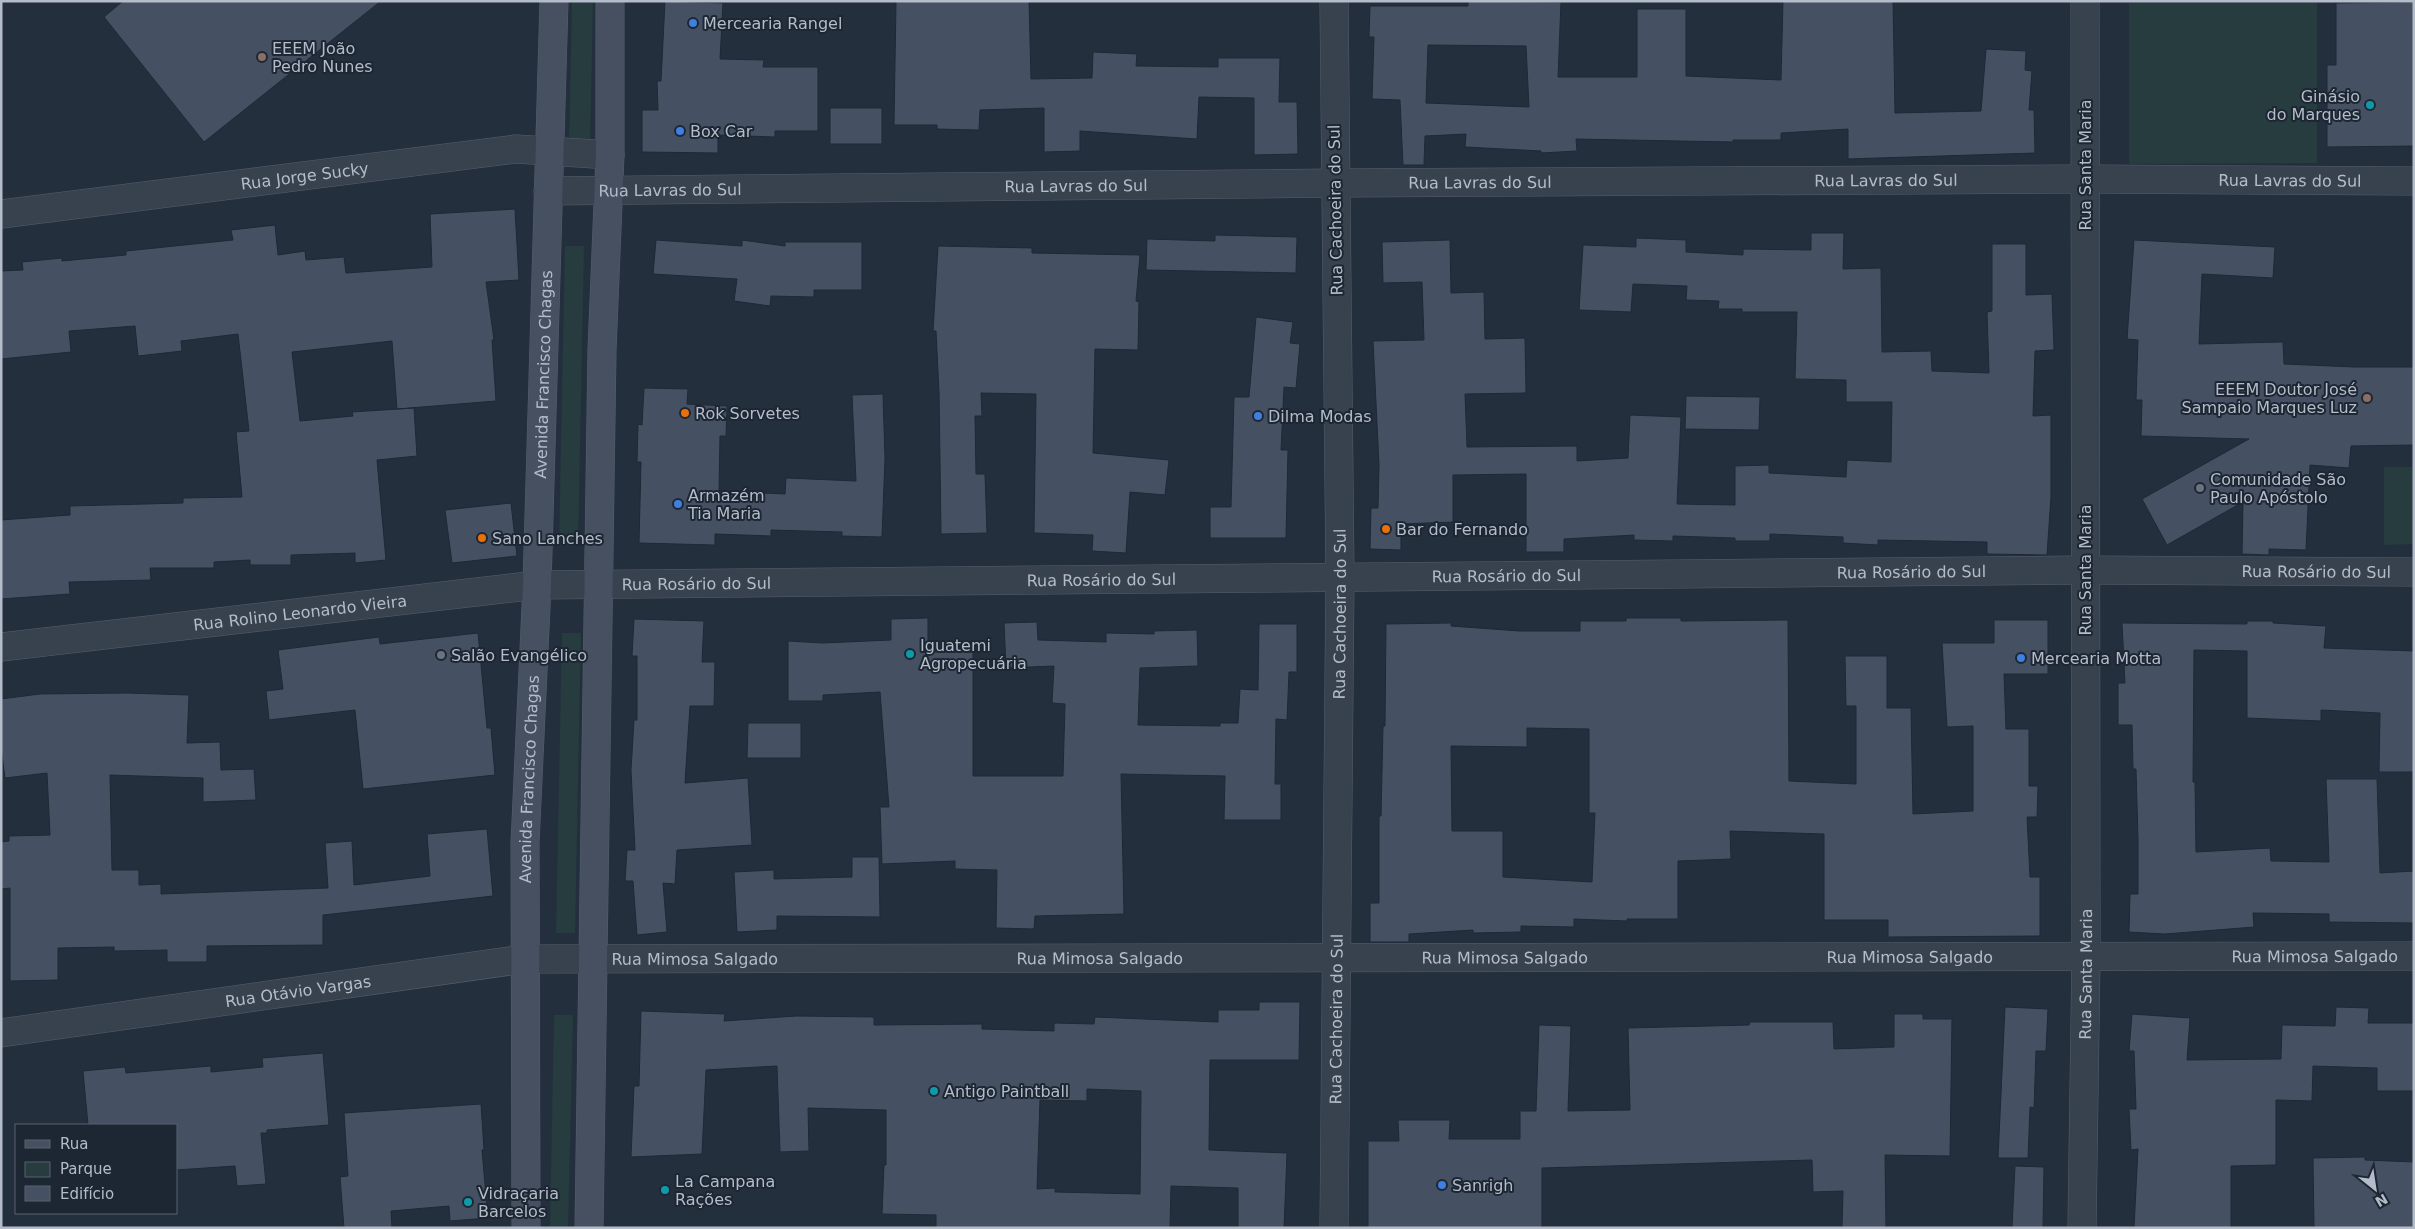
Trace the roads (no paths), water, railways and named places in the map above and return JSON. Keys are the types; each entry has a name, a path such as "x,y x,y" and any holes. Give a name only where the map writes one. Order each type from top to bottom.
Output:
{"main road":[{"name":"Avenida Francisco Chagas","path":"526,1228 524,959 526,843 537,585 554,1"},
{"path":"589,1228 595,958 602,350 610,155 610,1"}],"street":[{"name":"Rua Cachoeira do Sul","path":"1334,1 1334,183 1340,578 1338,959 1334,1228"},
{"name":"Rua Santa Maria","path":"2082,1228 2086,955 2085,1"},
{"name":"Rua Jorge Sucky","path":"1,214 516,149 610,155"},
{"name":"Rua Lavras do Sul","path":"548,191 1334,183 2085,179 2414,181"},
{"name":"Rua Rosário do Sul","path":"598,585 2085,570 2414,572"},
{"name":"Rua Rolino Leonardo Vieira","path":"1,647 537,585 598,585"},
{"name":"Rua Mimosa Salgado","path":"595,958 1338,959 2086,955 2414,956"},
{"name":"Rua Otávio Vargas","path":"1,1033 524,959 595,958"}],"place":[{"name":"Mercearia Rangel","path":"693,23"},
{"name":"EEEM João Pedro Nunes","path":"262,57"},
{"name":"Ginásio do Marques","path":"2370,105"},
{"name":"Box Car","path":"680,131"},
{"name":"EEEM Doutor José Sampaio Marques Luz","path":"2367,398"},
{"name":"Rok Sorvetes","path":"685,413"},
{"name":"Dilma Modas","path":"1258,416"},
{"name":"Comunidade São Paulo Apóstolo","path":"2200,488"},
{"name":"Armazém Tia Maria","path":"678,504"},
{"name":"Bar do Fernando","path":"1386,529"},
{"name":"Sano Lanches","path":"482,538"},
{"name":"Iguatemi Agropecuária","path":"910,654"},
{"name":"Salão Evangélico","path":"441,655"},
{"name":"Mercearia Motta","path":"2021,658"},
{"name":"Antigo Paintball","path":"934,1091"},
{"name":"Sanrigh","path":"1442,1185"},
{"name":"La Campana Rações","path":"665,1190"},
{"name":"Vidraçaria Barcelos","path":"468,1202"}]}
